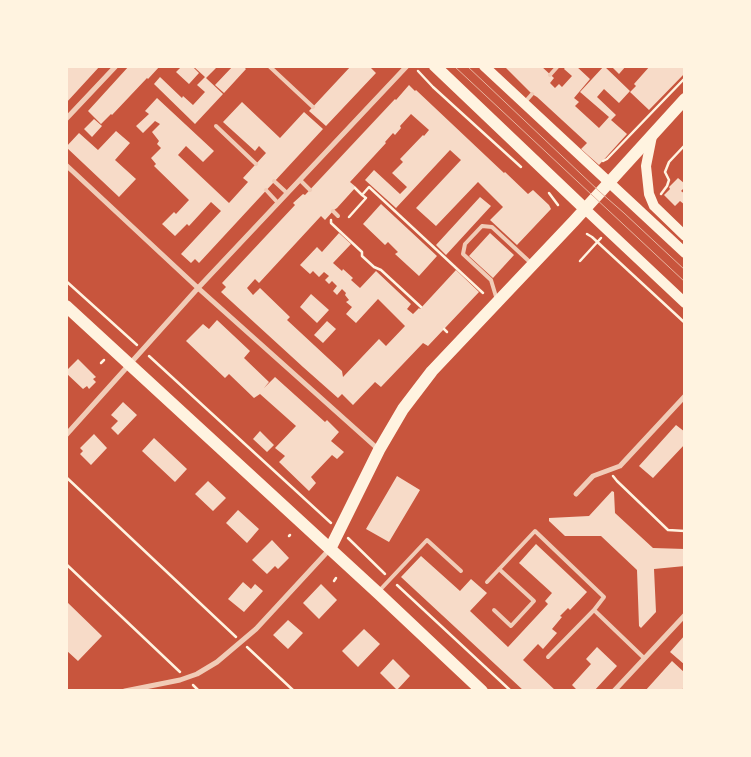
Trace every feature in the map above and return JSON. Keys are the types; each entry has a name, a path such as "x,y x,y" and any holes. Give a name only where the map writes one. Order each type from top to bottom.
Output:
{"main road":[{"path":"435,66 685,303"},
{"path":"484,66 685,253"},
{"path":"330,549 379,450 403,409 432,371 610,183 685,99"},
{"path":"652,136 646,166 649,194 654,206 685,236"},
{"path":"66,306 482,691"}],"street":[{"path":"66,119 116,66"},
{"path":"66,435 198,288 406,66"},
{"path":"66,165 198,288 379,450"},
{"path":"576,494 593,476 620,466 685,396"},
{"path":"125,691 186,678 210,667 256,629 330,549"},
{"path":"614,691 685,615"}],"lane":[{"path":"269,66 313,107"},
{"path":"550,74 555,67"},
{"path":"523,104 532,94"},
{"path":"216,126 256,164"},
{"path":"300,180 310,190"},
{"path":"274,181 287,193"},
{"path":"266,190 278,203"},
{"path":"332,212 338,216"},
{"path":"497,302 491,280 463,254 465,244 482,226 492,227 533,265"},
{"path":"487,582 535,531 604,597 594,610 548,657"},
{"path":"378,593 427,540 461,572"},
{"path":"494,610 511,626 534,601 499,569"},
{"path":"594,610 644,658"}],"path":[{"path":"418,71 526,172"},
{"path":"603,161 608,160 685,78"},
{"path":"664,198 661,193 668,186 669,180 664,172 669,162 685,145"},
{"path":"362,195 369,187 483,293"},
{"path":"349,217 366,198 355,188"},
{"path":"548,192 558,205"},
{"path":"332,212 331,223 362,252 362,256 374,267 381,270 421,307"},
{"path":"586,234 592,237 685,323"},
{"path":"580,261 597,242"},
{"path":"66,281 132,341"},
{"path":"154,361 324,517"},
{"path":"608,470 668,530 685,531"},
{"path":"66,477 294,691"},
{"path":"310,514 315,508"},
{"path":"349,540 511,691"},
{"path":"66,564 186,678"}],"building":[{"path":"66,66 100,66 66,103"},
{"path":"129,66 160,66 101,124 88,111"},
{"path":"182,66 192,66 199,73 189,84 176,72"},
{"path":"193,66 215,66 216,68 206,78 223,94 195,124 154,84 160,77 182,98 183,96 193,105 205,92 197,85 205,77"},
{"path":"233,66 243,66 246,69 224,93 215,85"},
{"path":"351,66 373,66 371,68 376,73 326,126 309,111"},
{"path":"504,66 541,66 554,78 550,83 555,88 559,84 562,87 572,76 564,69 566,66 576,66 590,79 574,98 579,102 575,106 599,128 609,117 580,92 604,66 630,91 619,103 604,89 597,97 616,115 611,120 627,134 599,165 581,149 587,143"},
{"path":"611,66 626,66 619,74"},
{"path":"650,66 685,66 685,73 649,110 630,92 636,86 634,84"},
{"path":"409,85 528,194 533,190 551,209 517,245 490,220 503,207 478,182 436,226 416,208 461,160 450,150 396,208 365,180 374,170 400,194 407,187 392,173 403,162 400,159 429,130 411,114 395,135 393,133 350,182 356,187 337,208 325,220 321,216 259,283 255,279 247,288 253,295 260,288 290,317 287,320 342,371 343,377 379,339 386,346 405,326 378,299 356,323 346,314 352,307 346,302 349,300 345,295 346,293 342,289 337,295 333,291 337,286 332,281 329,284 325,280 329,276 324,272 319,277 313,271 310,274 300,265 317,247 322,252 339,233 351,244 333,263 353,278 351,280 360,288 376,271 411,304 407,309 413,314 420,309 456,270 479,292 428,346 423,343 381,387 375,382 353,405 342,394 338,398 221,292 226,287 222,283 295,205 293,203 303,194 305,195"},
{"path":"157,98 214,151 203,162 186,146 178,155 229,203 248,182 243,178 266,153 259,146 255,151 223,122 242,102 280,138 304,112 323,129 199,263 195,259 191,263 181,254 221,211 211,202 189,226 187,224 175,236 162,224 174,212 176,214 189,200 154,166 156,164 151,158 161,148 157,144 159,141 152,132 160,124 155,121 143,133 136,126 149,114 145,111"},
{"path":"94,119 102,126 92,137 84,129"},
{"path":"116,131 130,143 115,160 136,179 119,197 66,147 79,133 98,150"},
{"path":"678,178 685,184 681,191 685,194 685,205 680,201 675,206 664,195"},
{"path":"480,197 491,206 446,255 436,245"},
{"path":"381,204 437,256 419,276 395,254 398,252 388,242 385,245 363,224"},
{"path":"490,233 514,255 493,278 469,256"},
{"path":"311,294 329,310 317,323 300,307"},
{"path":"217,320 250,351 244,358 269,382 264,388 275,377 325,422 327,420 339,432 331,441 344,452 337,459 332,455 311,477 316,483 309,491 279,462 285,456 275,448 296,426 260,394 254,398 229,374 225,378 186,341 203,324 209,329"},
{"path":"327,321 336,329 323,343 314,335"},
{"path":"78,359 96,377 93,379 96,382 89,389 87,386 83,389 66,373"},
{"path":"123,402 137,415 118,435 111,428 118,421 111,415"},
{"path":"676,425 685,432 685,444 653,478 639,466"},
{"path":"260,431 274,445 267,452 253,439"},
{"path":"94,434 107,448 91,465 80,454 83,451 80,448"},
{"path":"154,438 187,469 175,482 142,451"},
{"path":"397,476 420,490 389,542 366,529"},
{"path":"208,481 226,498 213,511 195,494"},
{"path":"612,491 614,492 615,513 653,548 685,549 685,566 654,569 656,612 641,628 639,626 637,570 601,536 565,536 549,521 549,518 589,516"},
{"path":"238,510 259,529 247,543 226,523"},
{"path":"272,540 289,558 278,569 275,566 267,574 252,560"},
{"path":"536,544 587,592 570,610 568,608 560,616 562,617 552,629 557,633 543,649 538,644 523,660 556,691 524,691 401,577 421,556 460,591 471,579 487,593 470,611 508,647 548,604 545,601 552,593 519,563"},
{"path":"243,582 251,589 255,584 263,591 244,612 228,599"},
{"path":"321,584 337,600 319,619 303,603"},
{"path":"66,601 102,636 78,661 66,650"},
{"path":"288,620 303,633 288,649 273,635"},
{"path":"364,629 380,644 358,667 342,651"},
{"path":"685,635 685,665 670,652"},
{"path":"597,647 617,666 594,691 578,691 572,685 591,664 586,659"},
{"path":"393,659 410,676 397,690 380,673"},
{"path":"672,661 685,673 685,686 681,691 645,691"}],"tram line":[{"path":"454,66 685,282"},
{"path":"467,66 685,270"}]}
